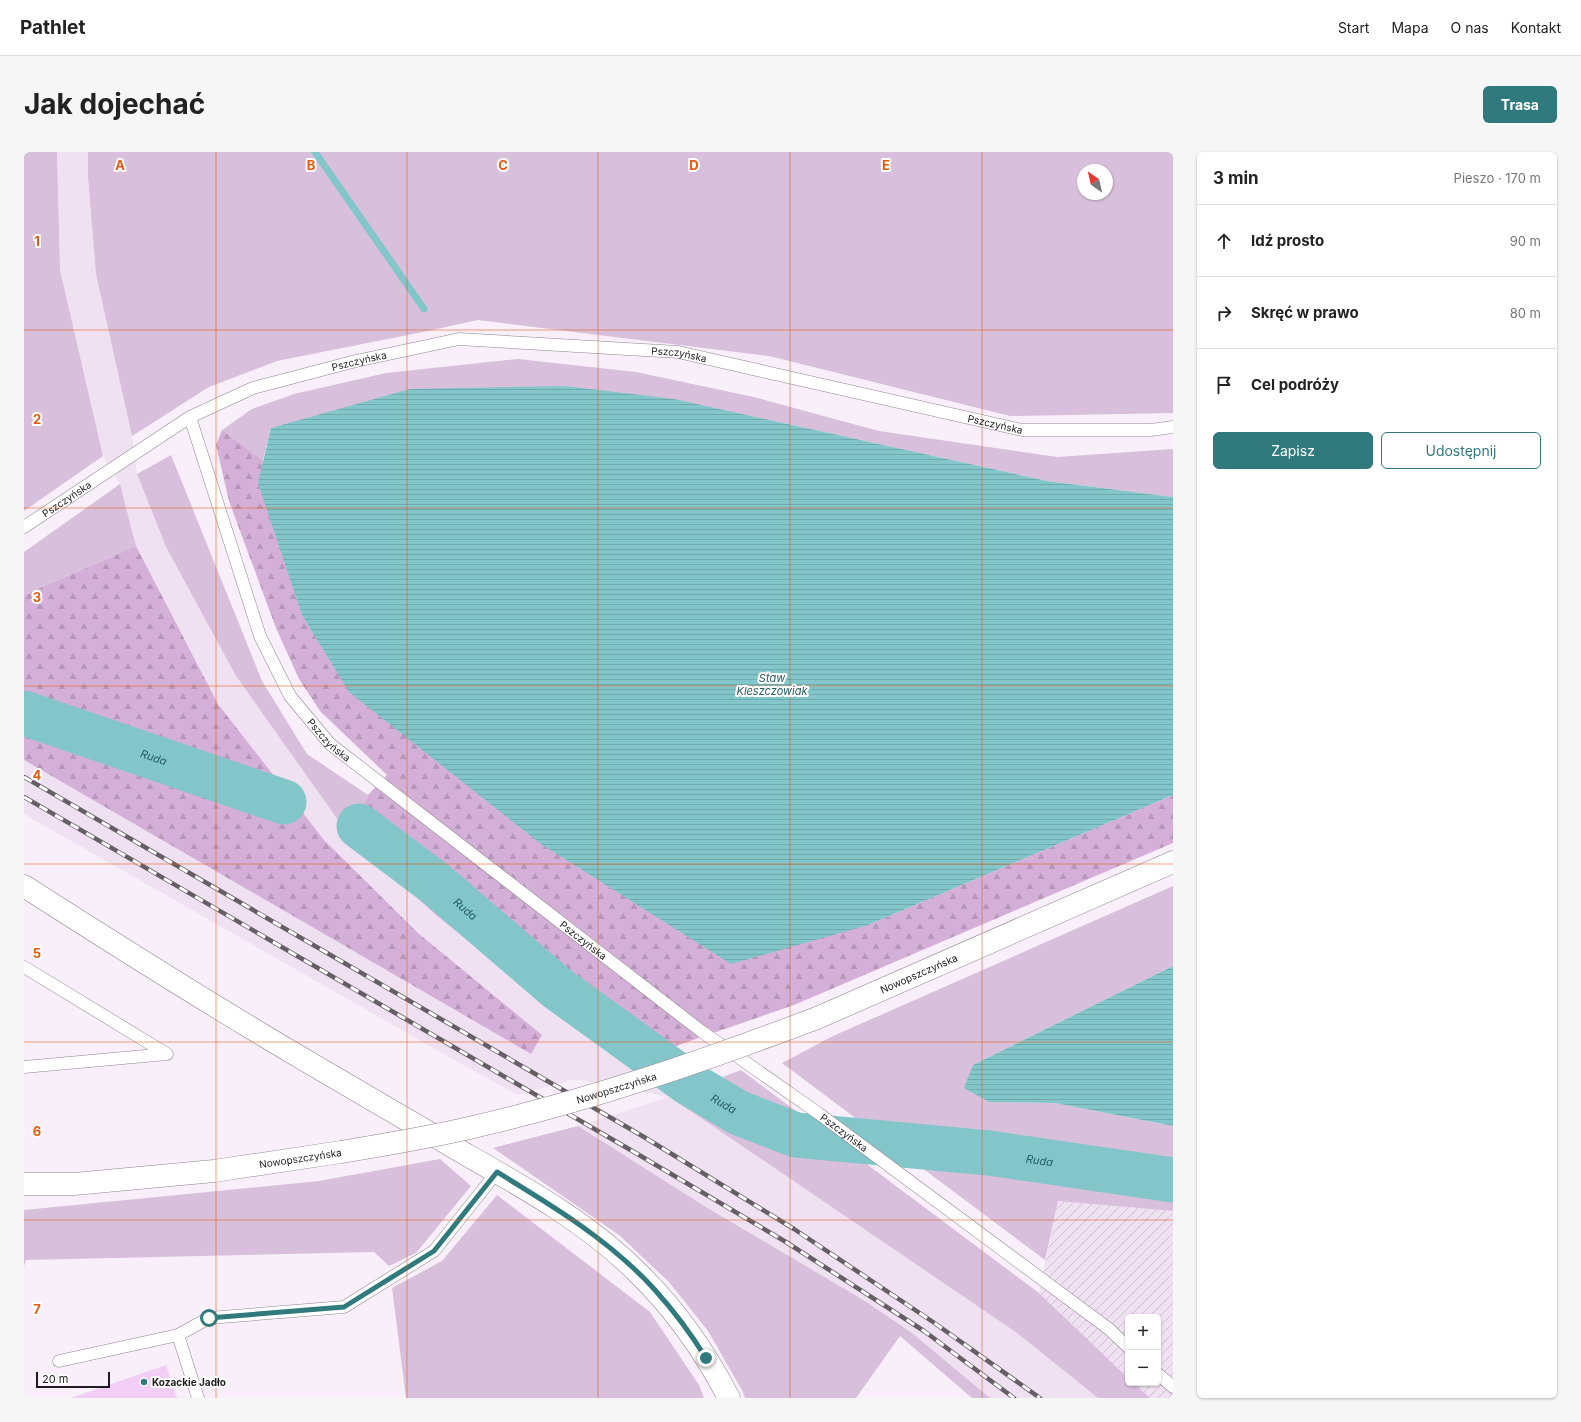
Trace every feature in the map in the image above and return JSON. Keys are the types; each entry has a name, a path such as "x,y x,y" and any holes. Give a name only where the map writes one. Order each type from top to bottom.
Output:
{"main road":[{"name":"Nowopszczyńska","path":"24,1184 74,1184 214,1172 341,1152 468,1128 571,1102 669,1072 817,1018 1173,862"},
{"path":"24,886 229,1015 497,1172 578,1224 637,1271 672,1310 690,1334 720,1380 729,1398"}],"lane":[{"name":"Pszczyńska","path":"24,527 190,417 253,388 356,361 459,339 678,352 1022,430 1151,430 1173,427"},
{"name":"Pszczyńska","path":"190,417 260,636 290,696 330,744 701,1031 818,1113 1109,1329 1125,1344"},
{"path":"24,967 167,1054 24,1067"},
{"path":"59,1361 178,1335 209,1318 344,1307 434,1251 497,1172"},
{"path":"178,1335 198,1398"},
{"path":"1161,1377 1173,1387"}],"shaded area":[{"path":"24,152 57,152 60,270 103,456 24,511"},
{"path":"57,152 88,152 88,177 96,274 132,436 137,474 166,547 236,676 350,837 436,915 579,1030 627,1063 670,1097 1017,1333 1098,1398 990,1398 912,1333 865,1301 706,1207 578,1126 668,1097 576,1079 517,1095 24,814 24,760 531,1054 542,1035 418,933 324,840 218,704 136,546 120,484 103,456 60,270"},
{"path":"88,152 1173,152 1173,413 1010,416 769,356 478,320 277,361 209,387 132,436 96,274 88,177"},
{"path":"518,359 636,372 754,397 879,431 1057,457 1173,449 1173,497 1047,481 747,415 565,386 271,428 263,460 222,430 252,409 294,394 386,373"},
{"path":"171,455 262,681 307,754 368,795 350,837 236,676 166,547 137,474"},
{"path":"120,484 136,546 24,595 24,552"},
{"path":"1173,886 1173,966 973,1065 989,1102 1055,1103 1173,1126 1173,1211 1058,1201 1045,1260 782,1063 833,1036"},
{"path":"741,1070 1039,1293 1125,1375 1125,1386 1137,1386 1150,1398 1098,1398 1017,1333 670,1097"},
{"path":"578,1126 706,1207 865,1301 912,1333 990,1398 972,1398 900,1336 856,1398 745,1398 708,1331 669,1282 619,1235 493,1148"},
{"path":"440,1159 471,1186 416,1253 389,1266 374,1252 26,1260 24,1266 24,1210 319,1181"},
{"path":"497,1195 650,1312 699,1385 704,1398 406,1398 392,1288 442,1261"},
{"path":"1058,1201 1173,1211 1173,1398 1150,1398 1137,1386 1161,1386 1161,1314 1125,1314 1125,1375 1039,1293"}],"green space":[{"path":"222,430 263,460 260,490 868,925 1173,795 1173,843 794,1005 627,1063 579,1030 436,915 350,837 368,795 387,775 320,711 299,679 276,628 229,501 216,445"},
{"path":"136,546 218,704 324,840 418,933 542,1035 531,1054 24,760 24,595"}],"water":[{"name":"Staw Kleszczowiak","path":"565,386 674,399 1047,481 1173,497 1173,795 868,925 731,964 541,844 349,692 302,615 258,483 271,428 410,389"},
{"path":"1173,966 1173,1126 1055,1103 989,1102 964,1088 973,1065"}],"building":[{"name":"Kozackie Jadło","path":"166,1365 177,1398 71,1398"}],"waterway":[{"path":"315,152 424,309"},
{"name":"Ruda","path":"24,713 284,802"},
{"name":"Ruda","path":"359,826 436,884 557,988 690,1084 739,1113 796,1135 989,1153 1173,1180"}],"railway":[{"path":"24,777 644,1137 794,1229 933,1322 1040,1398"},
{"path":"24,797 786,1242 924,1331 1014,1398"}],"place":[{"name":"Kozackie Jadło","path":"144,1382"}],"route":[{"path":"209,1318 344,1307 434,1251 497,1172 578,1224 637,1271 672,1310 706,1358"}]}
